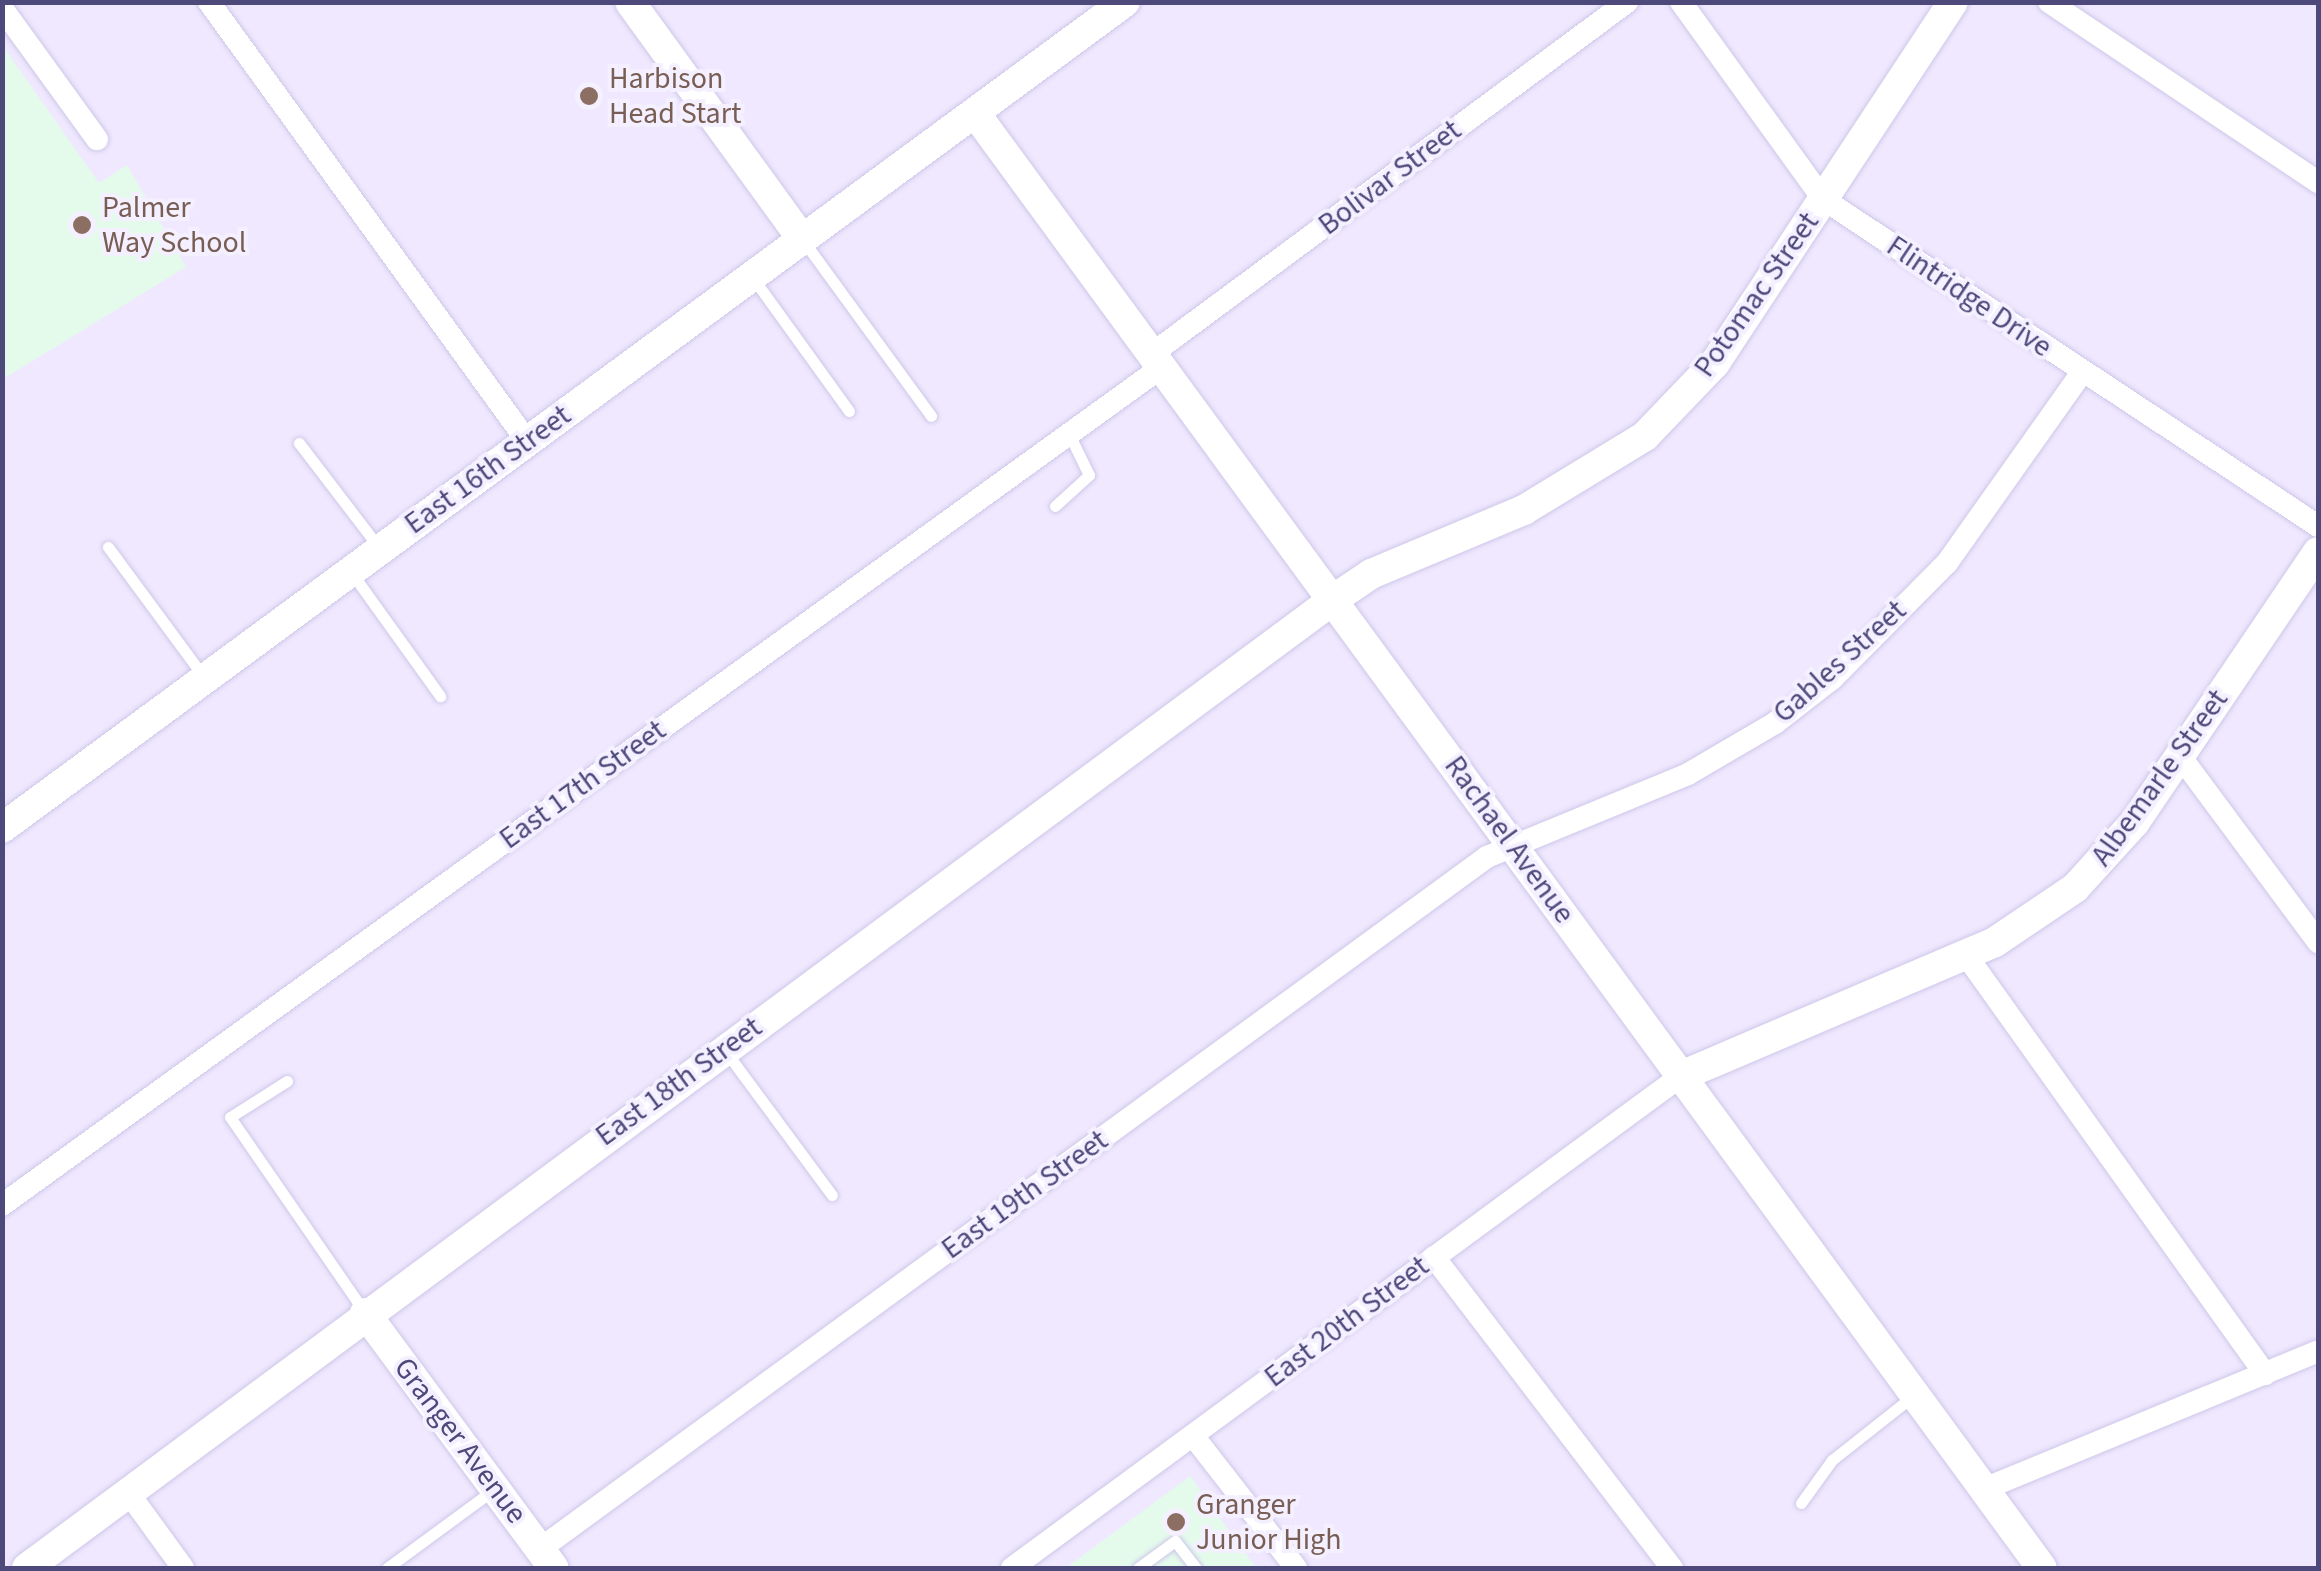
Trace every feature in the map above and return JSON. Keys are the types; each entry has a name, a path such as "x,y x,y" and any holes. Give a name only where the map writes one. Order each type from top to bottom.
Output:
{"street":[{"path":"209,2 527,441"},
{"path":"630,2 803,240"},
{"name":"East 16th Street","path":"2,828 1124,2"},
{"name":"Bolivar Street","path":"1158,360 1627,2"},
{"name":"Flintridge Drive","path":"1681,2 1823,199 2318,526"},
{"name":"Potomac Street","path":"1334,599 1371,574 1524,510 1644,436 1715,363 1952,2"},
{"path":"2049,2 2318,182"},
{"path":"2,8 97,138"},
{"name":"Rachael Avenue","path":"975,113 2042,1568"},
{"name":"East 17th Street","path":"2,1205 1069,434 1158,360"},
{"name":"Gables Street","path":"1512,847 1688,774 1775,723 1832,678 1947,563 2082,372"},
{"name":"Albemarle Street","path":"1681,1076 1966,955 2023,926 2074,888 2117,845 2318,552"},
{"name":"East 18th Street","path":"27,1568 1334,599"},
{"path":"2180,756 2318,942"},
{"name":"East 19th Street","path":"547,1559 1486,857 1512,847"},
{"path":"1966,955 2265,1374"},
{"name":"East 20th Street","path":"1012,1568 1194,1438 1681,1076"},
{"path":"1434,1257 1668,1567"},
{"name":"Granger Avenue","path":"365,1314 547,1559"},
{"path":"1984,1489 2318,1351"},
{"path":"1194,1438 1296,1568"},
{"path":"130,1495 183,1568"}],"lane":[{"path":"803,240 931,416"},
{"path":"753,278 849,411"},
{"path":"1055,506 1089,475 1069,434"},
{"path":"300,443 380,549"},
{"path":"108,547 206,680"},
{"path":"351,572 440,696"},
{"path":"724,1048 832,1194"},
{"path":"287,1081 230,1117 365,1314"},
{"path":"1800,1503 1832,1460 1914,1396"},
{"path":"387,1568 495,1488"},
{"path":"1138,1568 1175,1541 1196,1568"}],"shaded area":[{"name":"Palmer Way School","path":"2,45 99,183 127,165 186,267 3,379"},
{"name":"Granger Junior High","path":"1190,1476 1256,1568 1066,1568"}],"place":[{"name":"Harbison Head Start","path":"589,96"},
{"name":"Palmer Way School","path":"82,225"},
{"name":"Granger Junior High","path":"1176,1522"}]}
